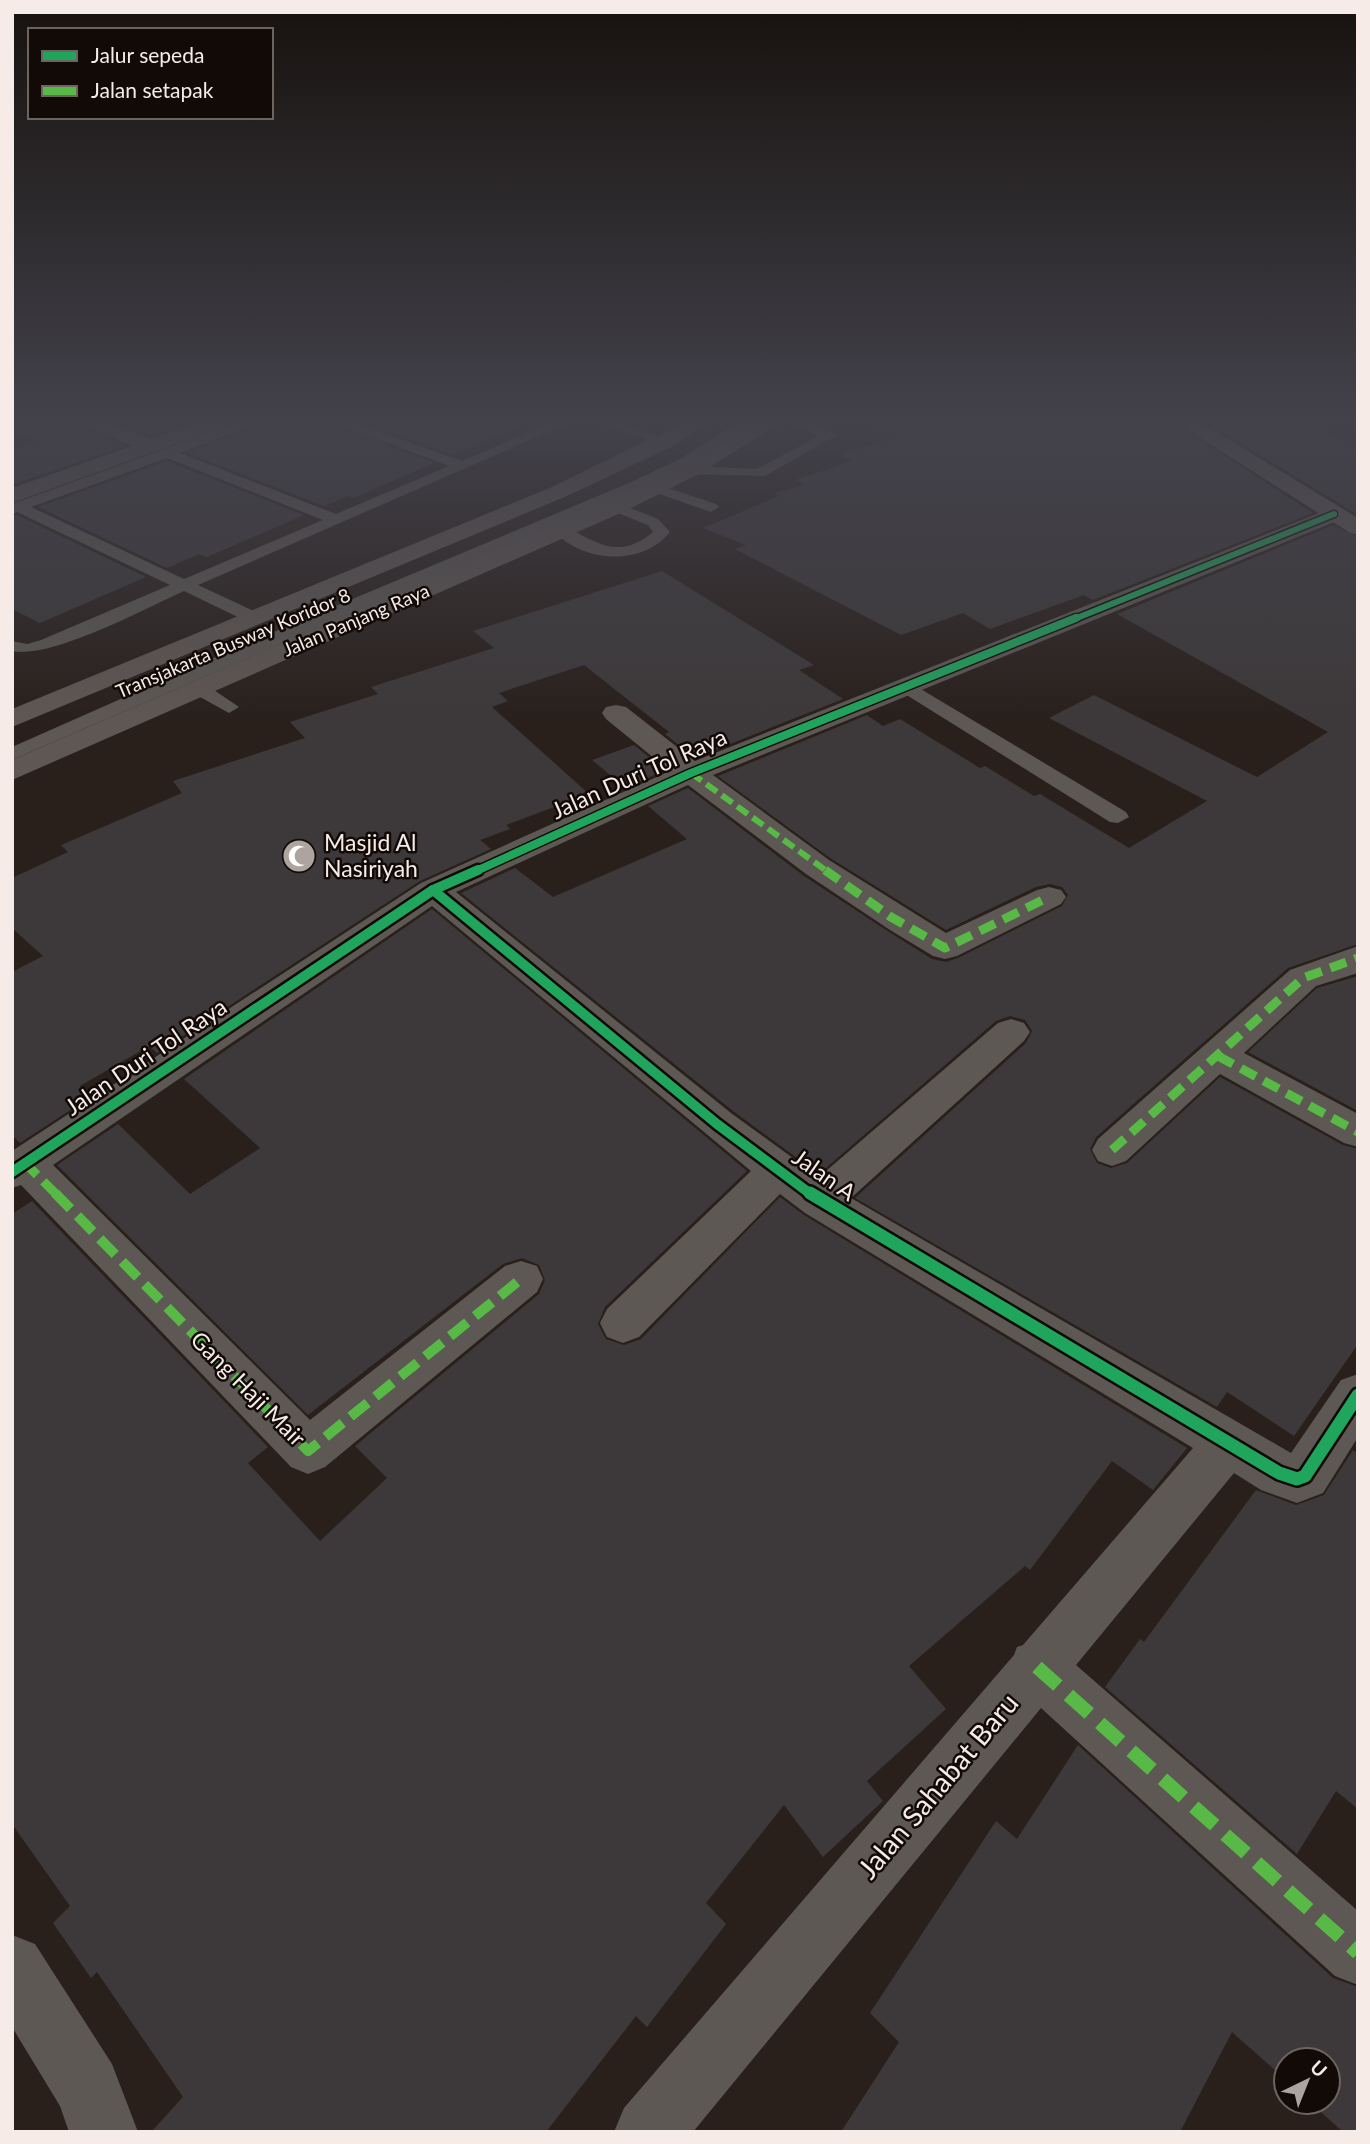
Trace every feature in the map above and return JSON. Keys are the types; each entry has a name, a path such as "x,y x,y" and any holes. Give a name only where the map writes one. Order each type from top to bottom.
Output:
{"main road":[{"name":"Jalan Panjang Raya","path":"12,719 331,584 448,551 501,522"},
{"name":"Jalan Panjang Raya","path":"12,771 198,688 376,596 497,559 580,522"},
{"path":"448,551 474,564 497,559"},
{"path":"331,584 352,582 376,596"}],"street":[{"name":"Jalan Duri Tol Raya","path":"19,1167 433,890 691,773 904,685 1343,522"},
{"path":"615,713 691,773 891,917 945,948 1049,897"},
{"name":"Jalan A","path":"433,890 717,1124 820,1202 1229,1441 1279,1473 1297,1479 1309,1471 1358,1395"},
{"path":"1112,1150 1303,978 1313,971 1338,969 1358,958"},
{"path":"820,1202 1011,1032"},
{"path":"1218,1056 1358,1132"},
{"name":"Gang Haji Mair","path":"19,1167 308,1451 521,1279"},
{"path":"623,1323 778,1170"},
{"name":"Jalan Sahabat Baru","path":"648,2132 1229,1441"},
{"path":"1037,1667 1358,1953"},
{"path":"12,1967 88,2088 104,2132"}],"lane":[{"path":"59,522 252,617"},
{"path":"12,646 27,649 47,644 331,522"},
{"name":"Transjakarta Busway Koridor 8","path":"12,754 376,596 448,551 520,522"},
{"name":"Transjakarta Busway Koridor 8","path":"448,551 527,522"},
{"path":"561,530 598,551 618,554 648,542 662,532 653,522"},
{"name":"Transjakarta Busway Koridor 8","path":"12,736 376,596"},
{"path":"904,685 1118,817"},
{"path":"198,688 229,707"}],"building":[{"path":"12,522 32,522 146,577 40,623 12,609"},
{"path":"70,522 288,522 207,557 199,554 167,568"},
{"path":"717,522 1290,522 1093,600 1084,595 990,629 963,613 901,635 735,549 746,545 703,528"},
{"path":"1333,525 1358,537 1358,944 1288,968 1096,1137 1090,1149 1097,1163 1111,1168 1127,1163 1220,1077 1343,1145 1358,1149 1358,1344 1294,1436 1227,1392 1217,1407 855,1198 1026,1043 1032,1031 1025,1020 1010,1016 996,1021 819,1174 733,1111 461,893 515,868 553,897 687,839 648,806 688,788 804,876 889,932 932,959 946,962 958,958 1062,906 1068,895 1062,887 1050,884 1036,887 946,930 830,858 718,776 867,715 883,726 900,719 980,768 985,766 1034,796 1040,794 1129,848 1207,801 1049,718 1094,695 1257,777 1328,732 1117,614"},
{"path":"662,571 814,665 799,670 843,699 695,758 665,734 669,732 584,665 499,693 508,701 492,707 589,794 506,825 510,829 480,840 491,849 420,881 157,1053 149,1046 80,1086 90,1097 20,1143 12,1135 12,972 43,956 12,928 12,878 68,852 61,845 182,793 173,781 305,738 290,722 378,694 371,687 494,648 473,631"},
{"path":"634,745 665,770 626,788 592,760"},
{"path":"432,909 747,1171 605,1307 598,1324 606,1339 624,1345 641,1339 780,1197 804,1215 1187,1448 1153,1490 1112,1461 1030,1570 1025,1566 909,1666 946,1709 867,1781 883,1801 823,1857 784,1805 706,1903 726,1924 647,2027 636,2016 546,2132 151,2132 183,2097 97,1972 91,1978 53,1923 70,1906 12,1824 12,1214 32,1201 268,1447 248,1463 320,1541 387,1478 355,1446 539,1294 545,1280 539,1265 522,1258 503,1264 308,1415 57,1165 118,1124 190,1194 260,1148 184,1079"},
{"path":"1358,976 1358,1111 1248,1052 1317,988"},
{"path":"1353,1450 1358,1454 1358,1809 1336,1791 1297,1854 1105,1687 1140,1639 1144,1642 1256,1490 1296,1505 1324,1495"},
{"path":"1078,1745 1333,1978 1358,1987 1358,2132 1343,2132 1325,2116 1342,2116 1342,2046 1272,2046 1272,2068 1232,2032 1180,2132 841,2132 899,2042 870,2013 996,1821 1017,1839"}],"marked path":[{"path":"691,773 891,917 945,948 1049,897"},
{"path":"1112,1150 1303,978 1358,958"},
{"path":"1218,1056 1358,1132"},
{"path":"25,1163 308,1451 521,1279"},
{"path":"1037,1667 1358,1953"}],"cycle path":[{"path":"12,1172 433,890 691,773 1314,522"},
{"path":"433,890 717,1124 820,1201 1279,1473 1297,1479 1305,1476 1358,1395"}],"place":[{"name":"Masjid Al Nasiriyah","path":"299,856"}]}
